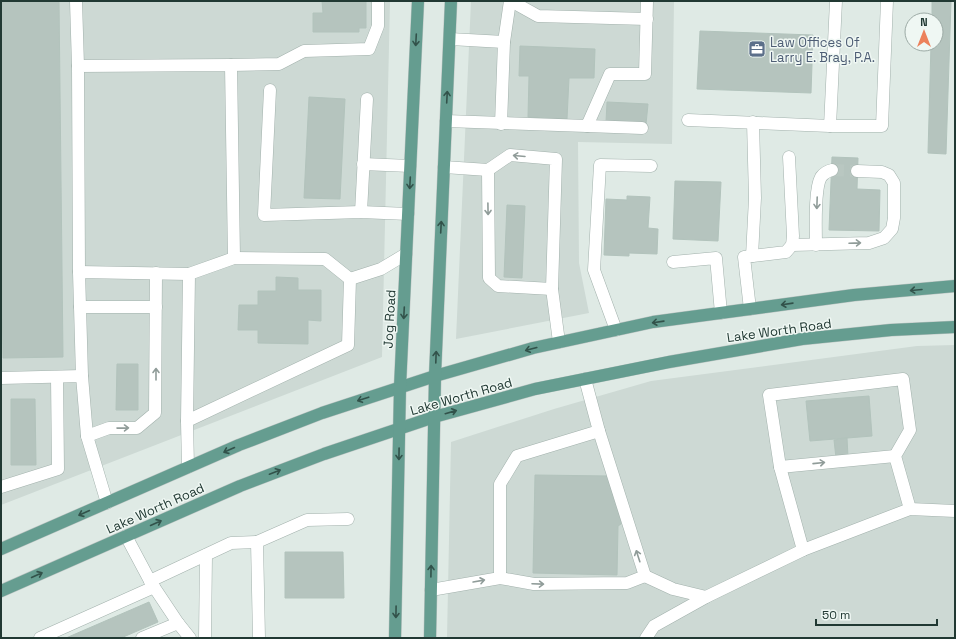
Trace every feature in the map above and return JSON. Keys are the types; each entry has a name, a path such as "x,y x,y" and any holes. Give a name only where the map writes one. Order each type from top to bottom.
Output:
{"main road":[{"name":"Jog Road","path":"395,638 400,387 418,1"},
{"path":"430,638 435,376 451,1"},
{"name":"Lake Worth Road","path":"1,549 238,445 322,413 435,376 533,348 653,322 854,295 955,286"},
{"name":"Lake Worth Road","path":"1,591 240,486 324,454 434,417 535,389 669,362 802,339 892,330 955,327"}],"lane":[{"path":"76,1 78,66 79,272 82,376 87,436 107,503"},
{"path":"78,66 279,64 304,51 369,49 378,26 378,1"},
{"path":"501,124 504,42 510,1 538,16 647,19"},
{"path":"587,126 610,74 646,74 647,1"},
{"path":"830,126 836,1"},
{"path":"688,120 830,126 882,126 887,1"},
{"path":"450,39 504,42"},
{"path":"231,65 234,258"},
{"path":"270,90 264,215 361,212 408,214"},
{"path":"361,212 367,99"},
{"path":"446,121 642,128"},
{"path":"752,256 755,198 753,122"},
{"path":"444,167 488,170 510,155 556,159 552,289 559,342"},
{"path":"750,309 744,257 786,252 792,245 793,236 788,158"},
{"path":"364,164 410,166"},
{"path":"616,330 594,270 600,165 651,166"},
{"path":"488,170 489,278 498,286 552,289"},
{"path":"816,245 817,192 821,178 826,172 832,170"},
{"path":"792,245 869,243 884,238 892,229 894,218 894,183 889,175 882,172 857,171"},
{"path":"350,279 381,269 406,254"},
{"path":"79,272 189,274 234,258 324,259 350,279"},
{"path":"673,262 716,258 721,313"},
{"path":"87,436 109,428 137,428 155,413 156,273"},
{"path":"188,467 187,421 189,274"},
{"path":"187,421 348,345 350,279"},
{"path":"80,307 156,307"},
{"path":"1,378 82,376"},
{"path":"1,488 58,469 56,377"},
{"path":"585,378 599,431 645,576 672,589 706,597"},
{"path":"803,550 780,467 769,395 903,379 910,430 895,456 910,509"},
{"path":"500,578 500,484 517,456 599,431"},
{"path":"780,467 895,456"},
{"path":"646,638 654,626 706,597 803,550 910,509 955,510"},
{"path":"40,638 152,584 231,543 257,542 307,520 348,519"},
{"path":"126,536 152,584 190,638"},
{"path":"257,542 260,638"},
{"path":"205,638 206,555"},
{"path":"431,590 500,578 534,584 627,583 645,576"},
{"path":"142,638 178,623"}],"shaded area":[{"path":"1,1 390,1 382,357 1,505"},
{"path":"471,1 674,1 672,144 578,142 579,263 589,313 456,339"},
{"path":"955,345 955,638 447,638 451,442 554,409 651,381 917,346"}],"building":[{"path":"1,1 59,1 63,357 3,358 1,232"},
{"path":"322,1 366,1 366,28 359,28 359,32 313,32 313,13 323,13"},
{"path":"932,1 951,1 946,154 928,153 931,52 944,52 944,12 932,12"},
{"path":"700,31 813,35 811,93 697,89"},
{"path":"520,46 595,49 594,78 569,78 567,119 528,117 529,76 519,76"},
{"path":"309,97 345,99 340,199 304,198"},
{"path":"607,102 648,104 646,124 606,122"},
{"path":"832,157 858,158 857,189 880,190 879,231 829,230"},
{"path":"675,181 721,182 718,241 673,239"},
{"path":"627,196 650,197 648,228 658,229 657,254 629,253 629,256 604,255 606,199 627,200"},
{"path":"507,205 525,206 522,278 504,277"},
{"path":"276,277 298,278 298,290 321,290 321,321 308,320 308,344 258,343 258,330 238,330 239,305 258,305 258,291 276,291"},
{"path":"117,364 138,364 138,410 116,410"},
{"path":"869,396 872,436 810,441 806,401"},
{"path":"11,399 35,399 36,465 11,465"},
{"path":"847,438 848,457 836,458 834,440"},
{"path":"535,475 609,476 618,500 621,524 618,526 617,575 533,573"},
{"path":"285,552 343,552 344,598 285,598"},
{"path":"149,602 158,622 121,638 66,638"}],"tunnel":[{"path":"832,170 857,171"}],"place":[{"name":"Law Offices Of Larry E. Bray, P.A.","path":"757,49"}]}
